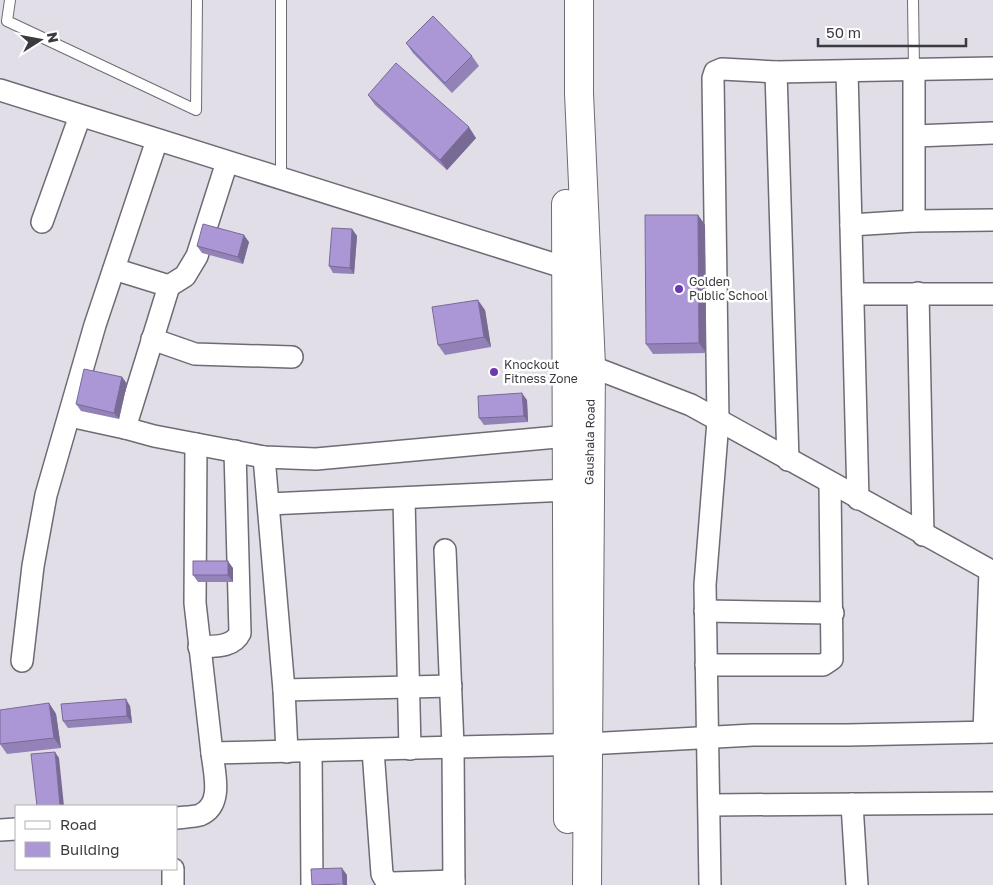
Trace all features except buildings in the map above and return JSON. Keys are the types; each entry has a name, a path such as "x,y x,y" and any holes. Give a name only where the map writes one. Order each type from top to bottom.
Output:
{"street":[{"name":"Gaushala Road","path":"563,0 577,271"},
{"name":"Gaushala Road","path":"568,885 577,744 579,0"},
{"path":"710,885 705,585 718,421 713,78 715,72 722,69 776,72 993,68"},
{"path":"914,69 914,220"},
{"path":"848,71 858,499"},
{"path":"776,72 788,460"},
{"path":"0,90 577,271"},
{"path":"42,222 80,116"},
{"path":"915,136 993,133"},
{"path":"22,661 33,566 46,495 95,325 157,140"},
{"path":"124,428 169,286 185,276 197,256 227,162"},
{"path":"852,225 914,220 993,220"},
{"path":"114,269 169,286"},
{"path":"918,293 923,536"},
{"path":"853,294 993,294"},
{"path":"152,339 195,354 292,357"},
{"path":"212,753 577,744 707,736 988,732 991,572 691,406 579,361"},
{"name":"Gaushala Road","path":"579,361 568,436 568,490 577,744 586,885"},
{"path":"70,416 264,457 316,459 568,436"},
{"path":"178,818 201,814 211,806 216,792 199,648 194,558 196,444"},
{"path":"199,648 230,644 237,640 240,633 235,452"},
{"path":"264,457 284,690 286,752"},
{"path":"706,665 823,665 832,659 833,613 830,484"},
{"path":"269,504 568,490"},
{"path":"404,499 410,749"},
{"path":"373,750 382,874 386,881 393,883 454,883 453,746 445,550"},
{"path":"705,611 833,613"},
{"path":"284,690 451,686"},
{"path":"312,751 312,885"},
{"path":"709,805 993,803"},
{"path":"852,804 857,885"},
{"path":"0,830 15,829"},
{"path":"173,870 173,885"}],"lane":[{"path":"10,0 7,21 196,110 197,0"},
{"path":"280,0 281,179"},
{"path":"913,0 914,69"}],"place":[{"name":"Golden Public School","path":"679,289"},
{"name":"Knockout Fitness Zone","path":"494,372"}]}
